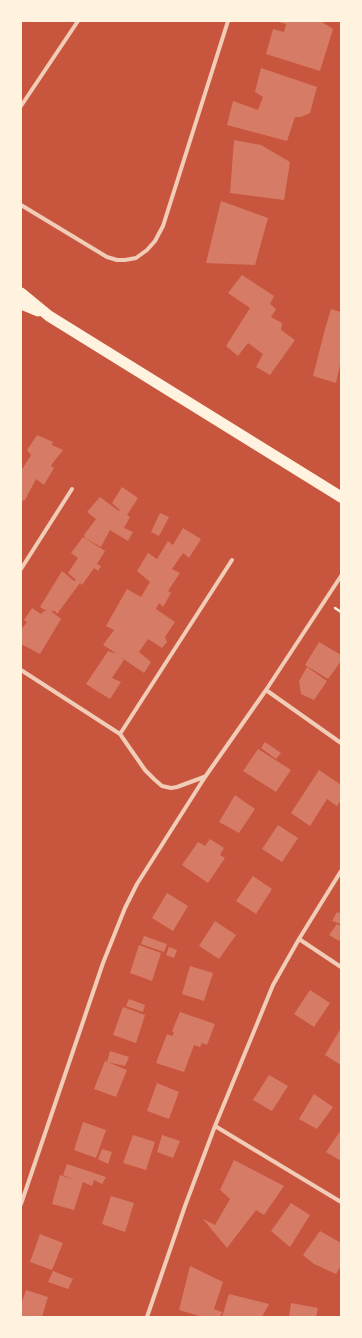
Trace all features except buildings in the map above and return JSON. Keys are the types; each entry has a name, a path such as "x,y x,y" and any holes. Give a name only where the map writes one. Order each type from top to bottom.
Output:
{"highway":[{"path":"21,292 49,316"},
{"path":"21,304 49,316 341,497"}],"street":[{"path":"21,106 78,21"},
{"path":"21,205 107,257 117,260 125,260 136,258 147,250 163,226 228,21"},
{"path":"21,569 72,489"},
{"path":"120,734 232,560"},
{"path":"21,1204 103,963 125,908 140,879 205,777 266,690 341,576"},
{"path":"21,670 120,734 144,770 162,786 170,788 177,787 205,777"},
{"path":"266,690 341,743"},
{"path":"147,1317 185,1206 215,1126 273,985 299,939 341,871"},
{"path":"299,939 341,966"},
{"path":"215,1126 341,1202"}]}
